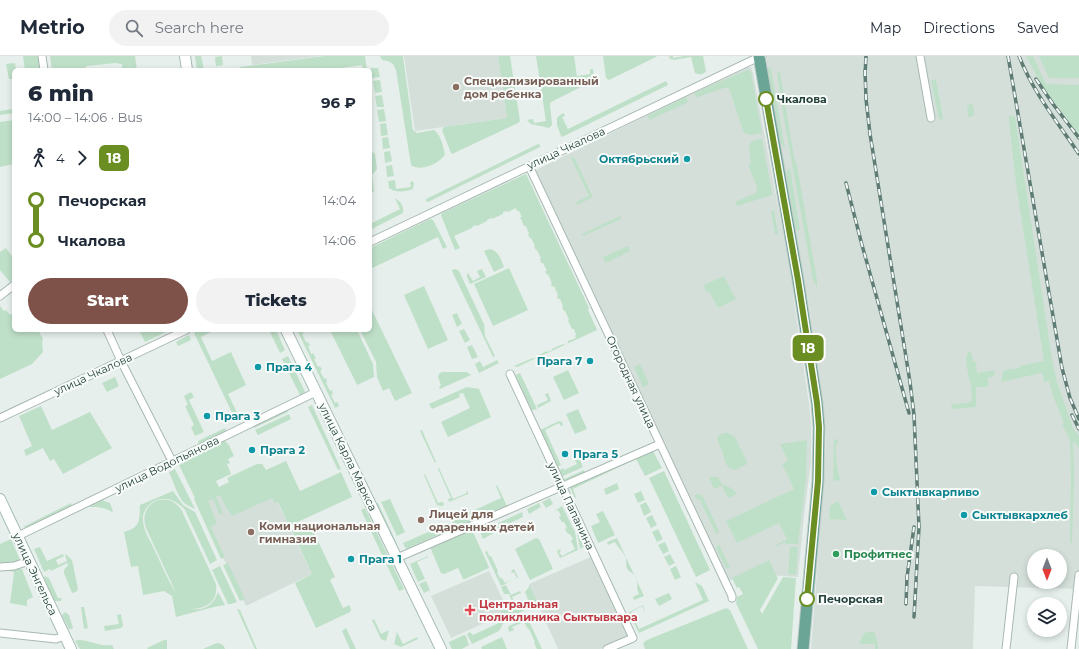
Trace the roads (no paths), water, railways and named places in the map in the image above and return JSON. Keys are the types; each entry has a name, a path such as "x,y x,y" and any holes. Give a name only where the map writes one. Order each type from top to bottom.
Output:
{"main road":[{"path":"759,56 798,280 817,403 819,427 818,481 804,649"}],"street":[{"path":"42,56 44,68"},
{"path":"185,56 187,68"},
{"name":"улица Чкалова","path":"372,241 759,56 762,56"},
{"path":"920,56 931,118"},
{"name":"Огородная улица","path":"530,166 732,598"},
{"path":"0,296 12,287"},
{"path":"108,332 121,362 172,461"},
{"name":"улица Чкалова","path":"0,418 182,332"},
{"name":"улица Карла Маркса","path":"287,332 441,649"},
{"name":"улица Папанина","path":"510,374 633,638 607,649"},
{"name":"улица Водопьянова","path":"18,536 316,392"},
{"path":"397,558 660,444"},
{"name":"улица Энгельса","path":"0,499 71,649"},
{"path":"0,567 14,566 30,561"},
{"path":"1071,649 1079,575"},
{"path":"1006,649 1014,577"},
{"path":"0,633 56,639 64,636"}],"railway":[{"path":"865,76 866,56"},
{"path":"1008,56 1062,368 1070,398 1079,419"},
{"path":"1019,56 1031,82 1054,119 1079,154"},
{"path":"865,70 866,99 870,134 914,415 919,527 914,617"},
{"path":"1036,79 1079,138"},
{"path":"846,183 909,413"},
{"path":"1072,415 1079,429"},
{"path":"906,604 907,577 914,527"}],"place":[{"name":"Специализированный дом ребенка","path":"456,87"},
{"name":"Чкалова","path":"766,99"},
{"name":"Октябрьский","path":"687,159"},
{"name":"Прага 7","path":"590,361"},
{"name":"Прага 4","path":"258,367"},
{"name":"Прага 3","path":"207,416"},
{"name":"Прага 2","path":"252,450"},
{"name":"Прага 5","path":"565,454"},
{"name":"Сыктывкарпиво","path":"874,492"},
{"name":"Сыктывкархлеб","path":"964,515"},
{"name":"Лицей для одаренных детей","path":"421,520"},
{"name":"Коми национальная гимназия","path":"251,532"},
{"name":"Профитнес","path":"836,554"},
{"name":"Прага 1","path":"351,559"},
{"name":"Печорская","path":"807,599"},
{"name":"Центральная поликлиника Сыктывкара","path":"470,610"}]}
